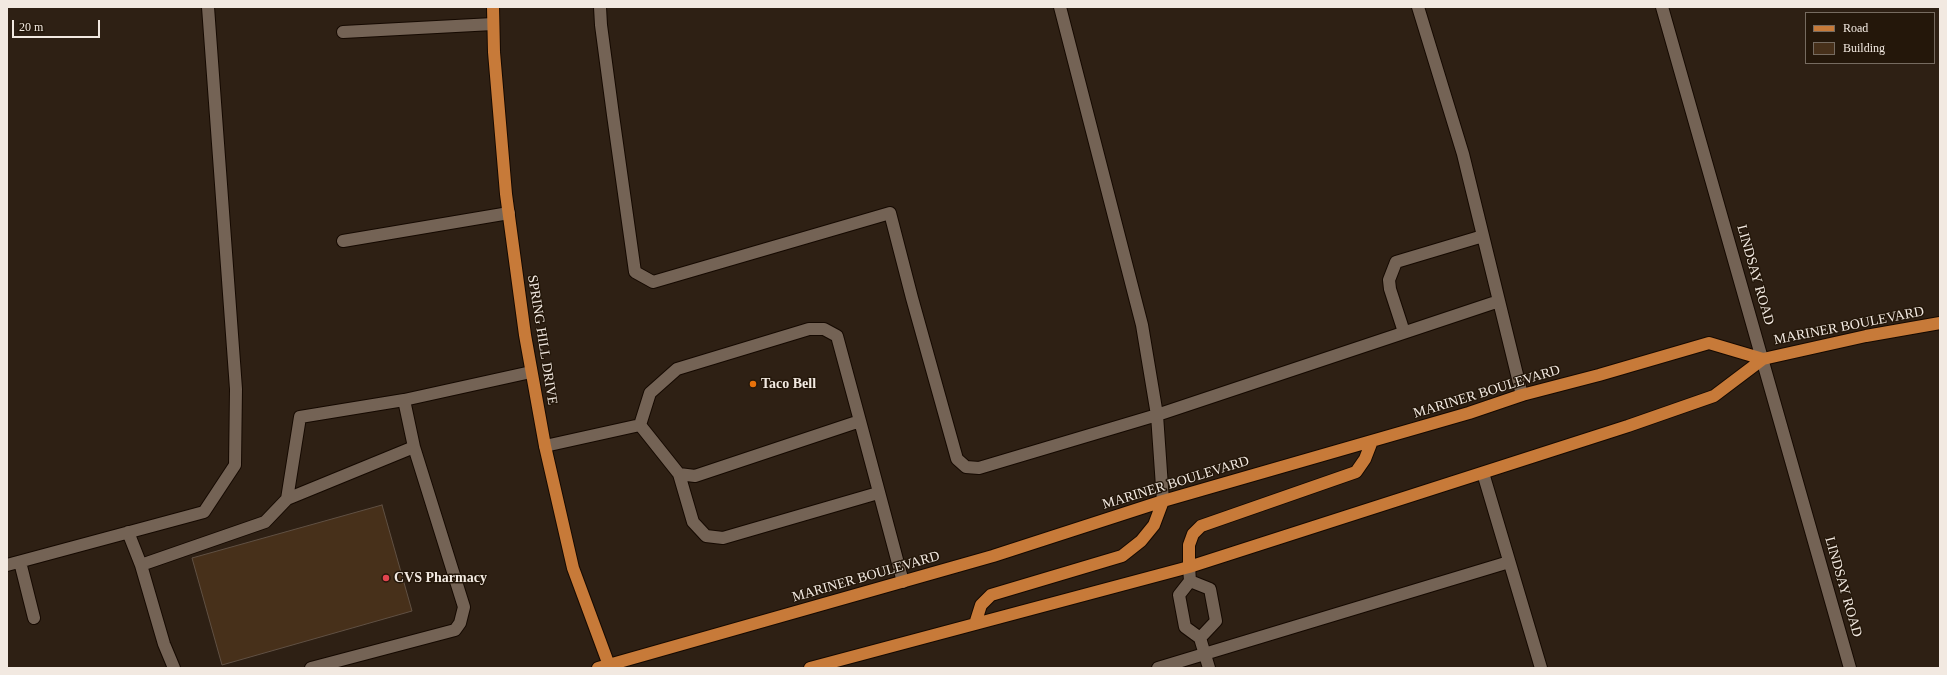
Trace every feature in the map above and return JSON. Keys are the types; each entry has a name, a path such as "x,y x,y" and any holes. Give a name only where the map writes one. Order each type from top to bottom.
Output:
{"main road":[{"name":"SPRING HILL DRIVE","path":"493,7 508,213 531,372 573,568 606,667"},
{"name":"MARINER BOULEVARD","path":"810,668 1189,567 1483,473 1714,396 1763,358 1866,336 1940,323"},
{"name":"MARINER BOULEVARD","path":"606,667 993,556 1164,501 1469,413 1522,395 1599,375 1709,343 1763,358"},
{"path":"1189,567 1189,545 1193,534 1201,526 1356,472 1365,459 1372,441"},
{"path":"975,624 981,605 991,595 1122,556 1141,541 1154,525 1164,501"}],"street":[{"path":"7,565 204,512 235,465 236,389 208,7"},
{"path":"600,7 601,25 635,272 653,282 890,213 957,459 966,467 979,468 1157,415 1499,301"},
{"path":"1060,7 1142,325 1157,415 1164,501"},
{"path":"1418,7 1463,154 1522,395"},
{"name":"LINDSAY ROAD","path":"1662,7 1850,668"},
{"path":"343,32 494,24"},
{"path":"343,241 508,213"},
{"path":"1404,332 1390,289 1389,280 1396,262 1483,236"},
{"path":"640,425 650,393 677,369 809,329 824,329 837,336 903,582"},
{"path":"287,499 300,417 404,400 531,372"},
{"path":"311,668 455,630 460,623 464,607 414,446 404,400"},
{"path":"679,474 695,476 860,421"},
{"path":"546,446 640,425"},
{"path":"640,425 679,474 693,522 706,536 723,538 878,493"},
{"path":"141,565 265,522 287,499 414,446"},
{"path":"1483,473 1541,668"},
{"path":"128,532 141,565 164,644 174,668"},
{"path":"20,562 34,618"},
{"path":"1158,668 1509,562"},
{"path":"1189,567 1190,581 1180,595 1185,627 1200,638 1209,668"},
{"path":"1190,581 1210,589 1216,621 1200,638"}],"building":[{"path":"382,505 412,611 222,665 192,558"}],"place":[{"name":"Taco Bell","path":"753,384"},
{"name":"CVS Pharmacy","path":"386,578"}]}
